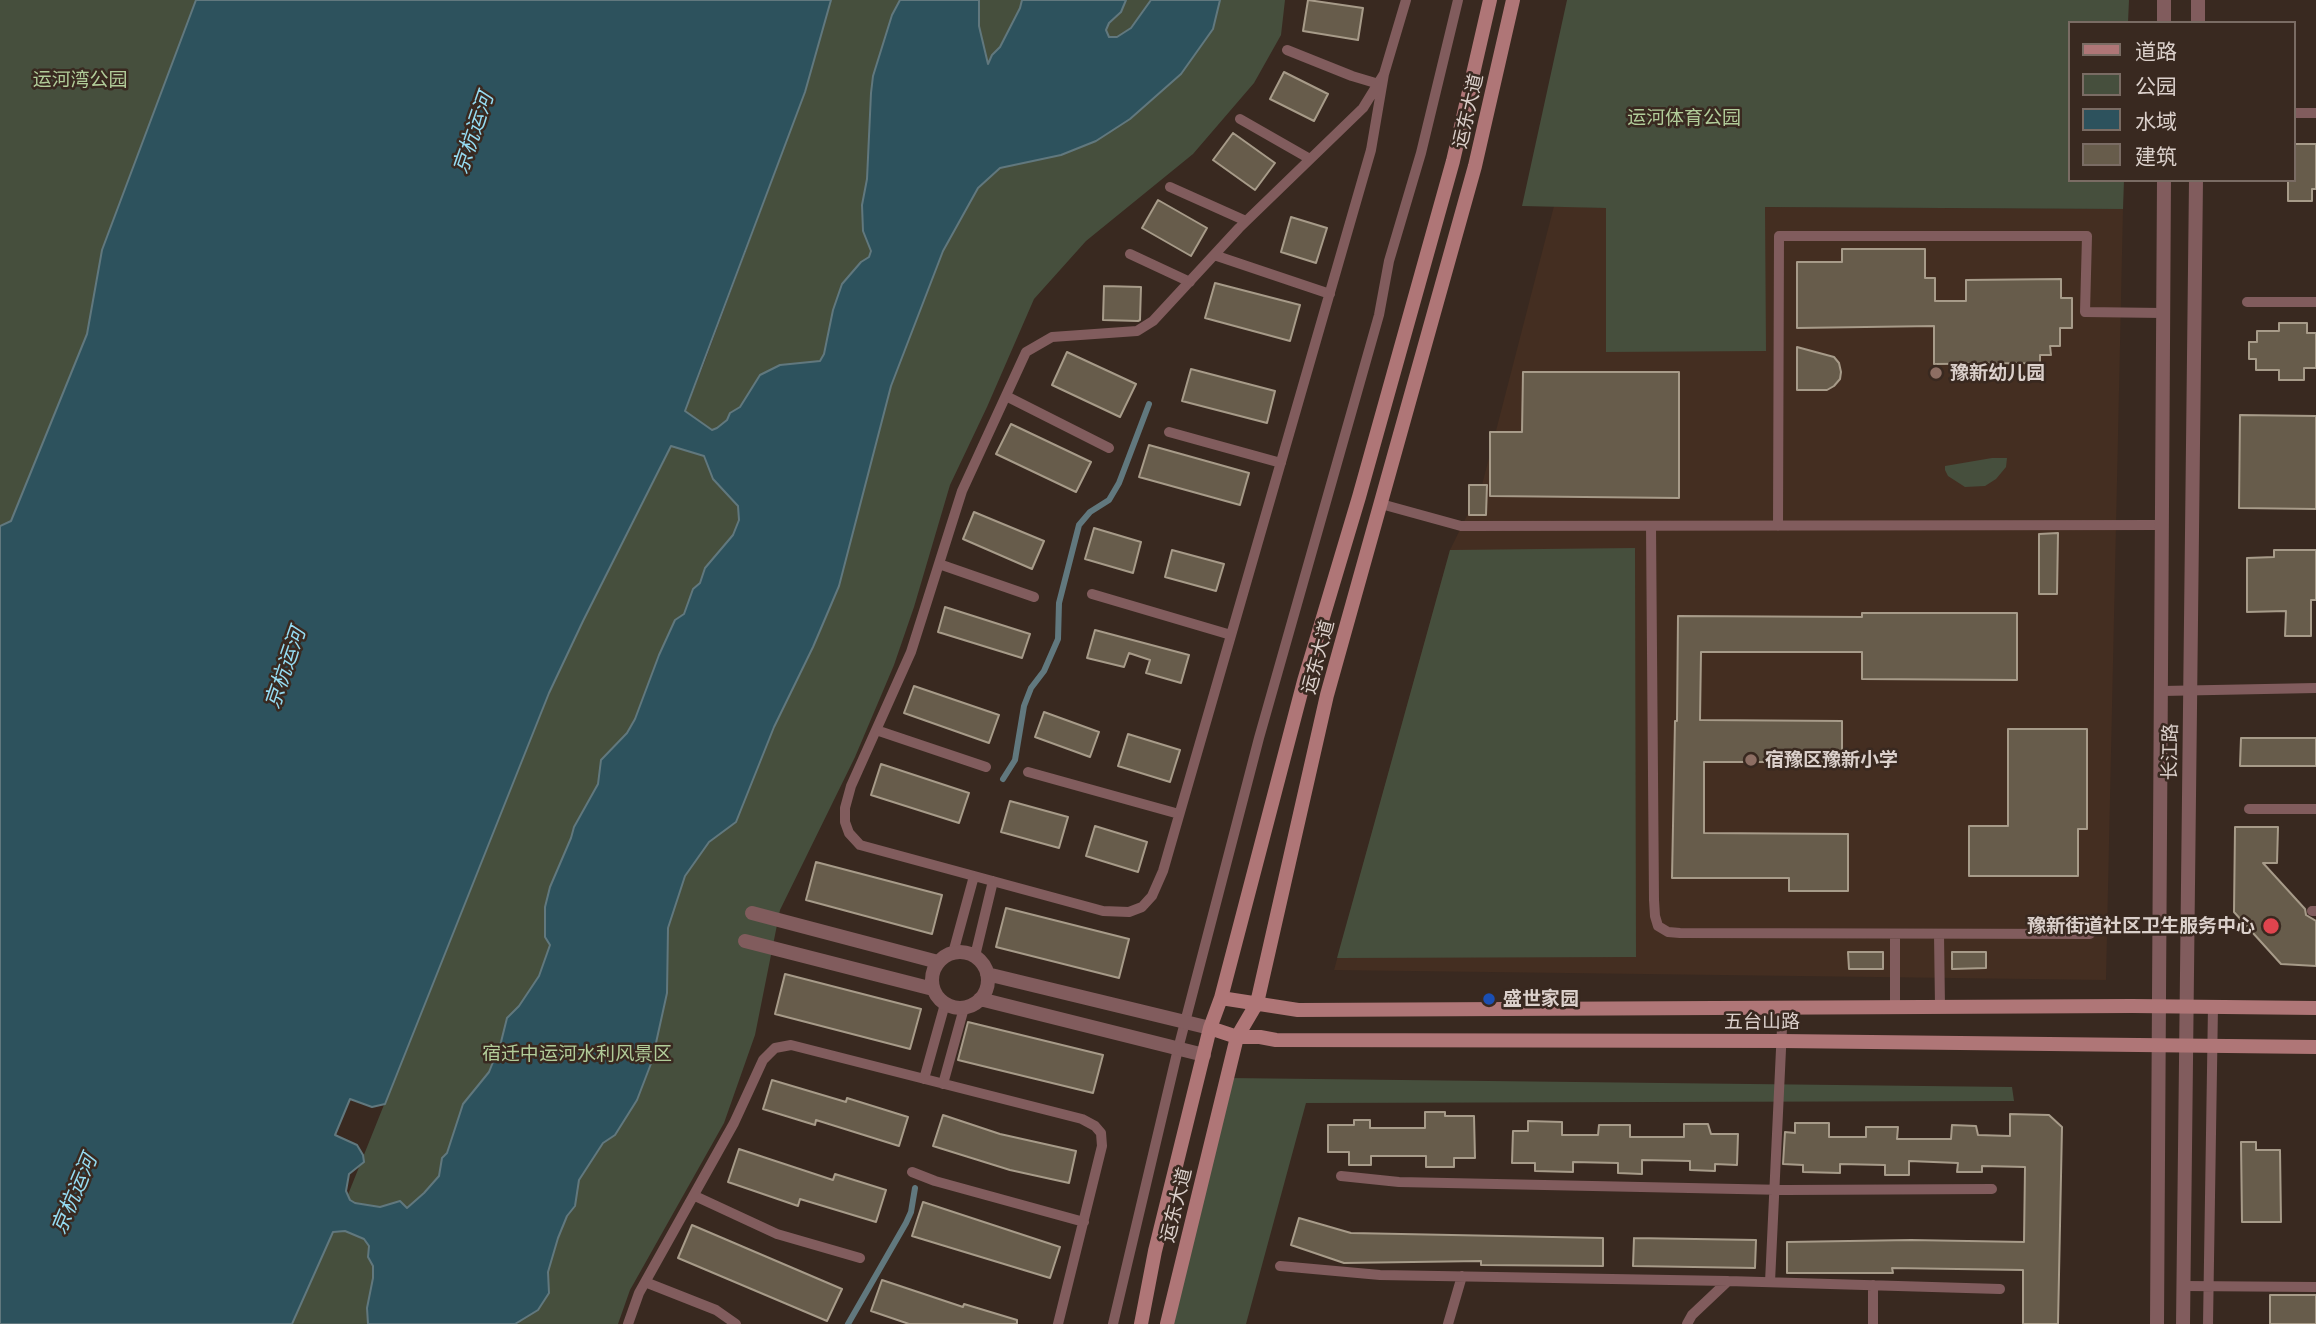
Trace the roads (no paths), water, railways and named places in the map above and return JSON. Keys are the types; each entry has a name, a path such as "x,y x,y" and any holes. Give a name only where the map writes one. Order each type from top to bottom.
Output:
{"main road":[{"name":"运东大道","path":"1141,1324 1155,1251 1210,1028 1221,998 1304,681 1359,497 1453,161 1490,0"},
{"name":"运东大道","path":"1167,1324 1237,1037 1257,1003 1327,695 1475,166 1513,0"},
{"name":"五台山路","path":"1221,998 1298,1010 2161,1006 2316,1008"},
{"name":"五台山路","path":"1210,1028 1237,1037 1290,1040 1782,1041 2316,1047"}],"street":[{"path":"2164,0 2164,21"},
{"path":"2198,0 2198,21"},
{"name":"长江路","path":"2157,1324 2164,182"},
{"name":"长江路","path":"2183,1324 2196,182"},
{"path":"752,913 938,962"},
{"path":"745,941 933,989"},
{"path":"962,952 975,956 987,974 988,983 980,999 964,1008 945,1004 933,989 932,980 938,962 953,953 962,952"},
{"path":"987,974 1210,1028"},
{"path":"980,999 1204,1055"}],"lane":[{"path":"1382,81 1363,108 1246,221 1153,321 1137,331 1052,337 1026,352 962,491 911,652 851,786 845,808 845,822 849,833 860,845 1103,911 1129,912 1142,907 1152,896 1163,871 1371,150 1382,81 1406,0"},
{"path":"1113,1324 1178,1049 1259,738 1379,315 1389,261 1421,153 1458,0"},
{"path":"1287,50 1352,76 1382,81"},
{"path":"2295,113 2316,113"},
{"path":"1240,119 1310,159"},
{"path":"1170,187 1246,221"},
{"path":"1778,526 1779,236 2087,236 2085,312 2164,313"},
{"path":"1130,254 1190,282"},
{"path":"1214,255 1329,293"},
{"path":"2247,302 2316,302"},
{"path":"1006,396 1109,448"},
{"path":"1169,432 1281,463"},
{"path":"1381,504 1461,526 2162,525"},
{"path":"1651,526 1654,900 1658,926 1668,932 1680,933 2090,934"},
{"path":"939,564 1034,597"},
{"path":"1092,594 1231,635"},
{"path":"2162,691 2316,688"},
{"path":"876,730 986,767"},
{"path":"1028,772 1179,814"},
{"path":"2249,809 2316,808"},
{"path":"953,953 974,876"},
{"path":"975,956 993,881"},
{"path":"1895,934 1895,1007"},
{"path":"1939,934 1940,1007"},
{"path":"924,1079 945,1004"},
{"path":"2208,1324 2213,1006"},
{"path":"1770,1282 1783,1007"},
{"path":"943,1084 964,1008"},
{"path":"628,1324 639,1293 695,1196 738,1115 763,1060 775,1048 791,1045 1082,1119 1095,1126 1101,1133 1102,1146 1058,1324"},
{"path":"912,1172 935,1181 1084,1222"},
{"path":"1341,1176 1399,1182 1773,1190 1992,1189"},
{"path":"695,1196 777,1234 860,1258"},
{"path":"1280,1266 1380,1275 2000,1289"},
{"path":"1448,1324 1462,1276"},
{"path":"1687,1324 1692,1315 1728,1281"},
{"path":"645,1282 716,1310 736,1324"},
{"path":"1872,1285 1873,1324"},
{"path":"2184,1286 2316,1287"}],"water":[{"name":"京杭运河","path":"196,0 831,0 805,92 685,411 712,430 740,407 760,375 780,365 820,361 842,284 861,262 869,257 871,251 863,231 862,205 867,179 873,76 892,15 900,0 979,0 979,26 988,64 1000,47 1022,0 1126,0 1121,12 1109,23 1106,30 1109,37 1117,37 1131,28 1151,0 1220,0 1213,29 1181,74 1130,119 1096,141 1061,155 1000,168 978,188 943,251 891,386 839,586 774,727 736,822 709,842 685,876 668,928 667,993 652,1061 637,1100 615,1135 603,1143 579,1180 575,1206 567,1216 558,1238 548,1272 549,1293 538,1310 515,1324 368,1324 367,1308 373,1278 373,1266 368,1257 369,1246 364,1239 345,1231 333,1232 292,1324 0,1324 0,526 11,521 87,334 102,250","holes":["671,446 704,456 713,479 738,506 739,520 733,535 705,568 700,583 693,589 684,614 675,620 627,733 601,760 598,784 574,827 550,887 545,907 545,937 550,945 539,976 519,1006 507,1018 489,1072 463,1104 447,1153 442,1158 439,1176 407,1208 400,1201 380,1207 355,1203 350,1200 346,1191 349,1174 364,1162 363,1155 357,1145 335,1135 350,1099 372,1107 385,1104 549,693"]}],"waterway":[{"path":"1003,779 1015,760 1024,706 1031,688 1044,671 1058,639 1059,603 1079,525 1090,512 1109,500 1119,483 1149,404"},
{"path":"848,1324 906,1223 911,1212 915,1188"}],"place":[{"name":"豫新幼儿园","path":"1936,373"},
{"name":"宿豫区豫新小学","path":"1751,760"},
{"name":"豫新街道社区卫生服务中心","path":"2271,926"},
{"name":"盛世家园","path":"1489,999"}],"park label":[{"name":"运河湾公园","path":"80,80"},
{"name":"运河体育公园","path":"1684,118"},
{"name":"宿迁中运河水利风景区","path":"577,1054"}]}
